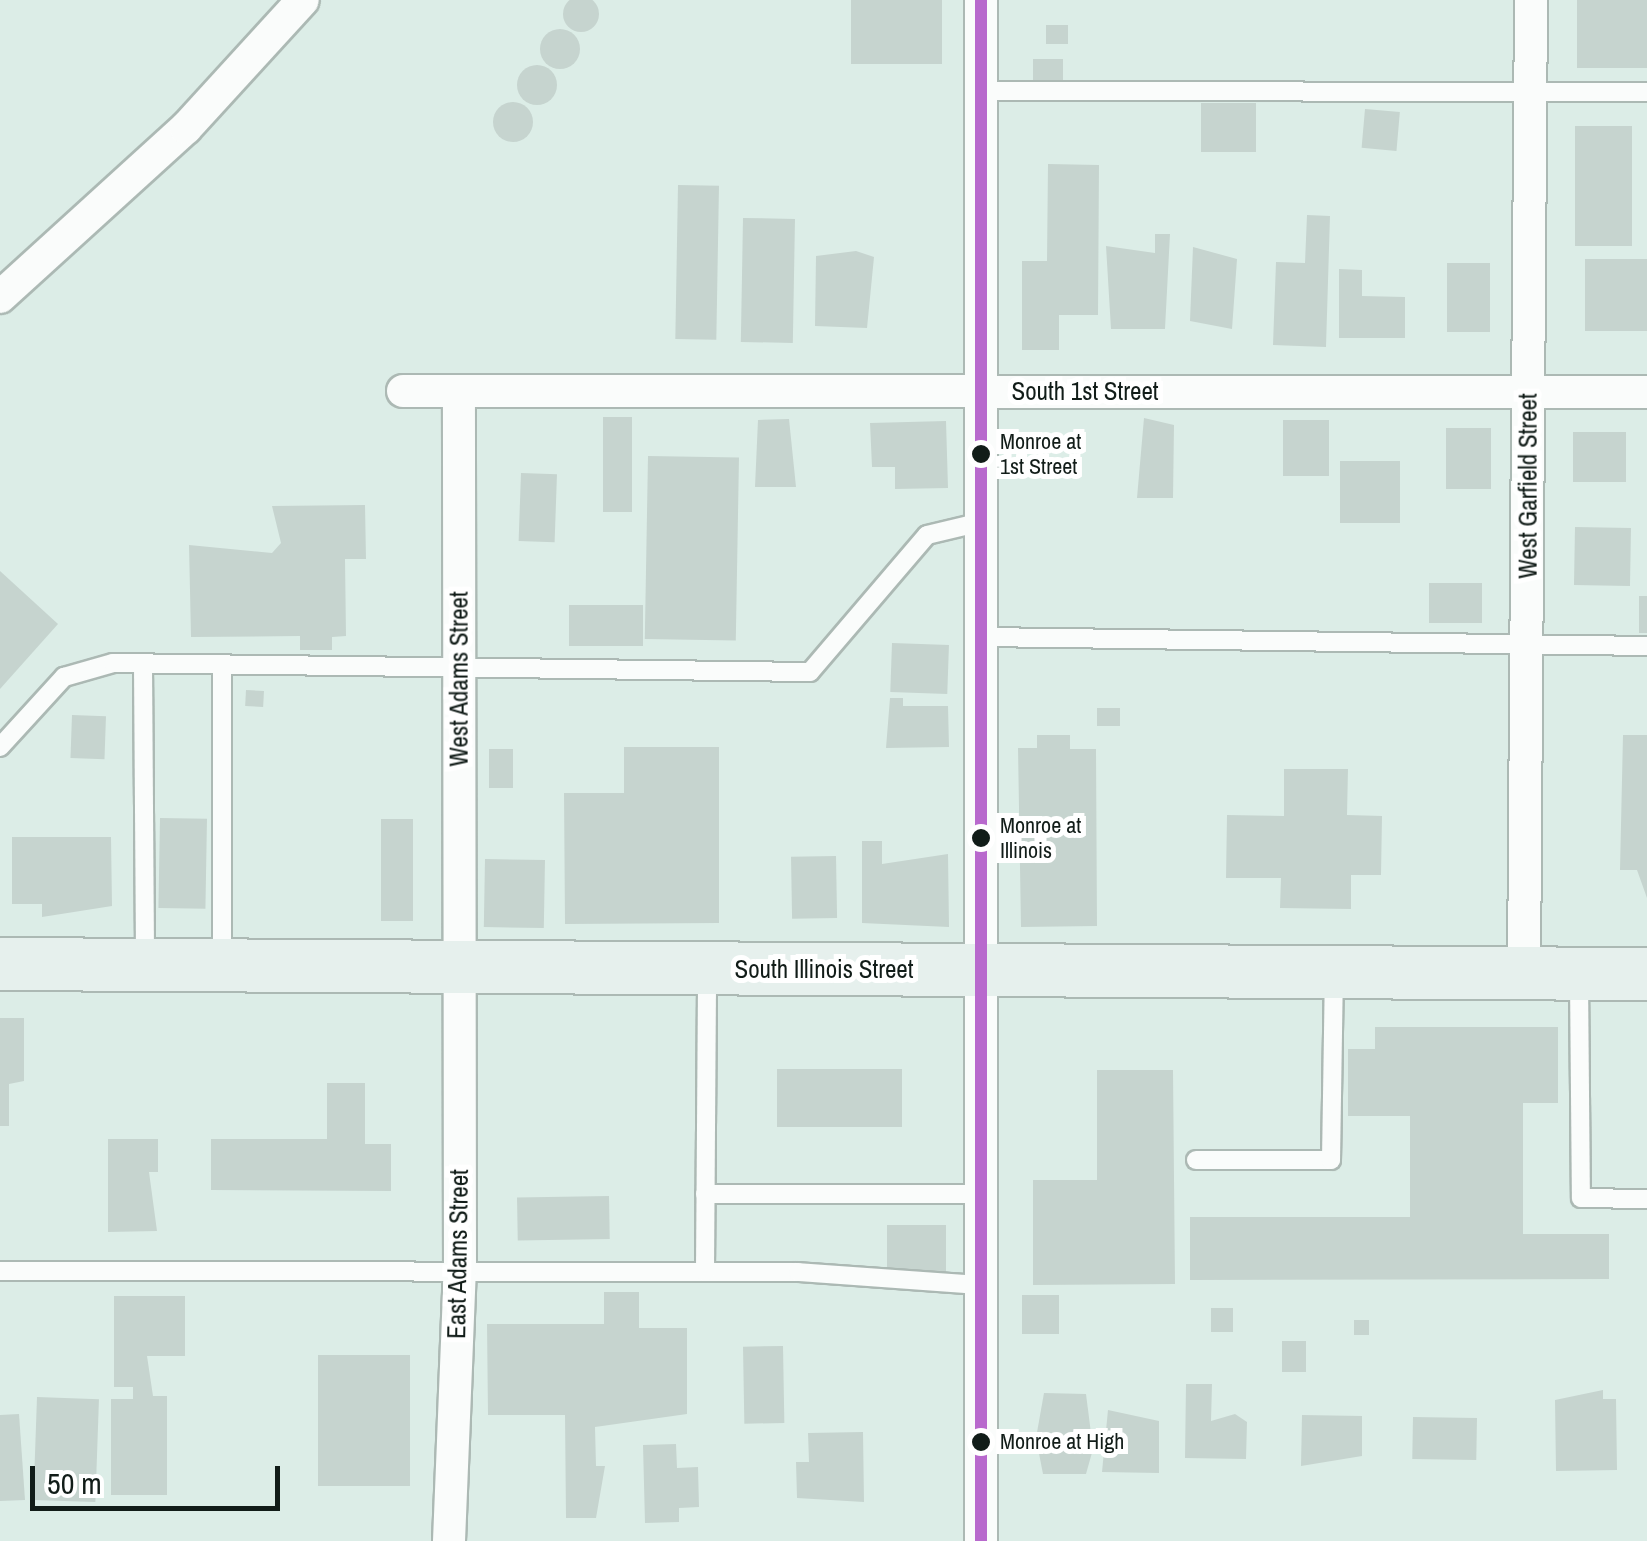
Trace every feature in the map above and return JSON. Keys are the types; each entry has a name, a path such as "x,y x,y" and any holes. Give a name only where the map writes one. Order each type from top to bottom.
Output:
{"main road":[{"name":"South Illinois Street","path":"0,964 1647,974"}],"street":[{"path":"0,297 172,140 302,0"},
{"path":"981,0 981,1541"},
{"name":"West Garfield Street","path":"1524,973 1531,0"},
{"name":"South 1st Street","path":"404,392 1647,392"},
{"name":"West Adams Street","path":"459,392 459,967"},
{"name":"East Adams Street","path":"449,1541 460,1272 459,967"}],"lane":[{"path":"981,91 1647,92"},
{"path":"0,747 64,677 143,664 810,672 926,535 981,522"},
{"path":"981,637 1647,646"},
{"path":"143,664 146,965"},
{"path":"222,664 222,966"},
{"path":"705,1272 708,968"},
{"path":"1196,1160 1331,1160 1334,972"},
{"path":"1579,973 1581,1198 1647,1199"},
{"path":"705,1194 982,1194"},
{"path":"0,1270 705,1272 981,1285"}],"building":[{"path":"581,-4 594,1 599,14 594,27 581,32 568,27 563,14 568,1"},
{"path":"851,0 942,0 942,64 851,64"},
{"path":"1577,0 1647,0 1647,68 1577,68"},
{"path":"1046,25 1068,25 1068,44 1046,44"},
{"path":"560,29 574,35 580,49 574,63 560,69 546,63 540,49 546,35"},
{"path":"1033,59 1063,59 1063,82 1033,82"},
{"path":"537,65 551,71 557,85 551,99 537,105 523,99 517,85 523,71"},
{"path":"513,102 527,108 533,122 527,136 513,142 499,136 493,122 499,108"},
{"path":"1201,103 1256,103 1256,152 1201,152"},
{"path":"1365,109 1400,112 1396,151 1362,148"},
{"path":"1575,126 1632,126 1632,246 1575,246"},
{"path":"1048,164 1099,165 1098,315 1059,315 1059,350 1022,350 1022,261 1047,261"},
{"path":"678,185 719,186 716,340 675,339"},
{"path":"1307,215 1330,216 1326,347 1273,345 1276,262 1305,263"},
{"path":"743,218 795,219 793,343 741,342"},
{"path":"1155,234 1170,234 1165,329 1111,329 1106,246 1155,253"},
{"path":"1193,247 1237,259 1232,329 1190,321"},
{"path":"856,251 874,257 867,328 815,326 816,256"},
{"path":"1585,259 1647,259 1647,331 1585,331"},
{"path":"1447,263 1490,263 1490,332 1447,332"},
{"path":"1339,269 1362,270 1362,296 1405,297 1405,338 1339,338"},
{"path":"603,417 632,417 632,512 603,512"},
{"path":"1144,418 1174,425 1173,498 1137,498"},
{"path":"789,419 796,487 755,487 758,420"},
{"path":"1283,420 1329,420 1329,476 1283,476"},
{"path":"946,421 948,488 895,489 895,467 872,467 870,423"},
{"path":"1446,428 1491,428 1491,489 1446,489"},
{"path":"1573,432 1626,432 1626,482 1573,482"},
{"path":"648,456 739,458 736,641 645,639"},
{"path":"1340,461 1400,461 1400,523 1340,523"},
{"path":"521,473 557,474 555,542 519,541"},
{"path":"365,505 366,559 345,559 346,636 332,637 332,650 300,650 300,636 191,637 189,545 272,553 281,543 272,506"},
{"path":"1575,527 1631,528 1630,586 1574,585"},
{"path":"0,571 58,624 0,689"},
{"path":"1429,583 1482,583 1482,623 1429,623"},
{"path":"1639,596 1647,596 1647,633 1639,633"},
{"path":"569,605 643,605 643,646 569,646"},
{"path":"892,643 949,645 947,694 890,692"},
{"path":"246,690 264,691 263,707 245,706"},
{"path":"890,698 903,698 903,706 948,706 949,747 886,748"},
{"path":"1097,708 1120,708 1120,726 1097,726"},
{"path":"72,715 106,716 104,759 70,758"},
{"path":"1037,735 1070,735 1070,749 1096,749 1097,926 1021,927 1018,748 1037,748"},
{"path":"1623,735 1647,735 1647,898 1637,870 1620,870"},
{"path":"624,747 719,747 719,923 565,924 564,793 624,793"},
{"path":"489,749 513,749 513,788 489,788"},
{"path":"1284,769 1348,769 1347,815 1382,816 1381,875 1351,875 1351,909 1280,908 1281,878 1226,878 1227,815 1284,816"},
{"path":"160,818 207,819 205,909 158,908"},
{"path":"381,819 413,819 413,921 381,921"},
{"path":"12,837 111,837 112,906 42,917 42,904 12,904"},
{"path":"862,841 882,841 882,864 948,854 949,927 862,923"},
{"path":"836,856 837,918 792,919 791,857"},
{"path":"485,859 545,860 544,928 484,927"},
{"path":"0,1018 24,1018 24,1081 9,1084 9,1126 0,1126"},
{"path":"1375,1027 1558,1027 1558,1103 1523,1103 1523,1234 1609,1234 1609,1279 1190,1280 1190,1217 1410,1217 1410,1116 1348,1116 1348,1049 1375,1049"},
{"path":"777,1069 902,1069 902,1127 777,1127"},
{"path":"1097,1070 1173,1070 1175,1284 1033,1285 1033,1180 1097,1180"},
{"path":"327,1083 365,1083 365,1144 391,1144 391,1191 211,1190 211,1139 327,1139"},
{"path":"108,1139 158,1139 158,1172 149,1172 157,1231 108,1232"},
{"path":"609,1196 610,1239 518,1241 517,1198"},
{"path":"887,1225 946,1225 946,1278 887,1278"},
{"path":"604,1292 639,1292 639,1328 687,1328 687,1414 595,1427 596,1466 605,1466 596,1518 566,1518 565,1415 488,1415 487,1324 604,1324"},
{"path":"1022,1295 1059,1295 1059,1334 1022,1334"},
{"path":"114,1296 185,1296 185,1356 147,1356 153,1396 167,1396 167,1495 111,1495 111,1399 133,1399 133,1387 114,1387"},
{"path":"1211,1308 1233,1308 1233,1332 1211,1332"},
{"path":"1354,1320 1369,1320 1369,1335 1354,1335"},
{"path":"1282,1341 1306,1341 1306,1372 1282,1372"},
{"path":"783,1346 784,1423 744,1424 743,1347"},
{"path":"318,1355 410,1355 410,1486 318,1486"},
{"path":"1186,1384 1212,1384 1211,1421 1235,1414 1247,1422 1246,1459 1185,1458"},
{"path":"1603,1390 1603,1399 1616,1399 1617,1470 1556,1471 1555,1400"},
{"path":"1044,1393 1086,1394 1093,1449 1086,1474 1043,1474 1036,1438"},
{"path":"37,1397 99,1399 95,1502 33,1500"},
{"path":"1108,1410 1159,1421 1159,1473 1102,1472"},
{"path":"19,1414 25,1500 0,1501 0,1415"},
{"path":"1302,1415 1362,1416 1362,1456 1301,1466"},
{"path":"1413,1417 1477,1418 1476,1460 1412,1459"},
{"path":"863,1432 864,1502 797,1498 796,1462 809,1462 808,1433"},
{"path":"676,1444 677,1468 698,1467 699,1507 679,1508 679,1522 645,1523 643,1445"}],"transit line":[{"path":"981,0 981,1541"}],"place":[{"name":"Monroe at 1st Street","path":"981,454"},
{"name":"Monroe at Illinois","path":"981,838"},
{"name":"Monroe at High","path":"981,1442"}]}
